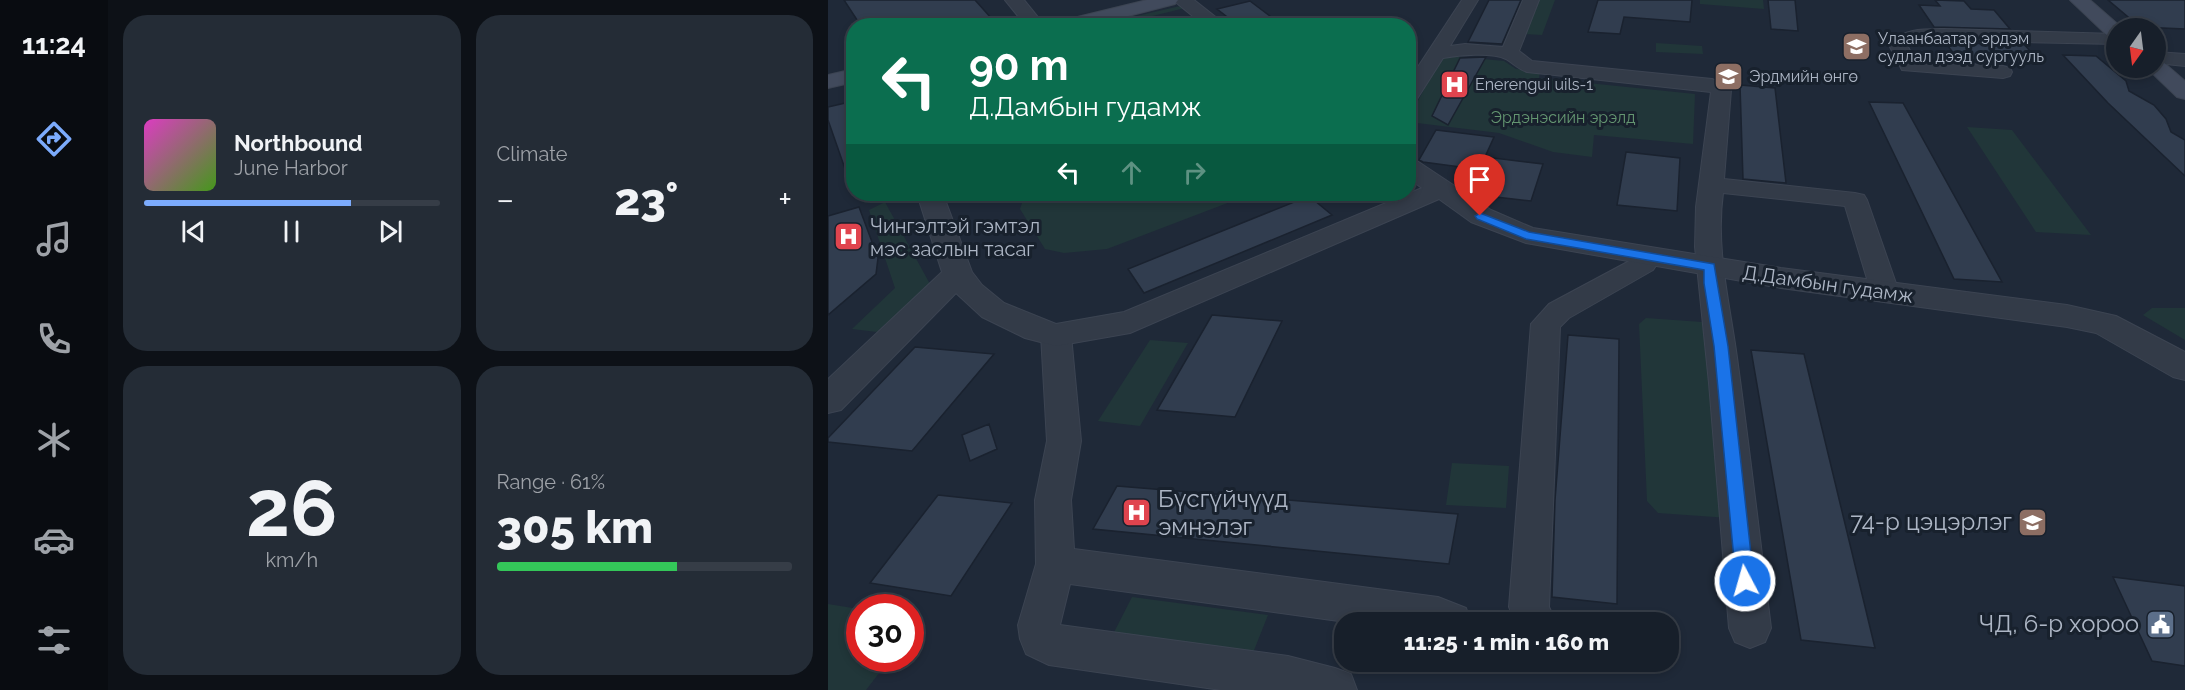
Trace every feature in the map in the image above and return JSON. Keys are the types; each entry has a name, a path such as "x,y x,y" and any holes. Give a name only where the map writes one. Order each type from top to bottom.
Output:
{"main road":[{"path":"1096,18 1169,0"},
{"path":"2079,0 2106,24"},
{"path":"2166,75 2185,92"},
{"path":"828,81 846,77"}],"street":[{"path":"1014,0 1029,18"},
{"path":"1182,0 1207,18"},
{"path":"1416,85 1470,0"},
{"path":"1509,53 1531,0"},
{"path":"2003,72 1909,66 1898,45 1916,35 1944,34 2106,39"},
{"path":"1436,53 1465,49 1509,53 1527,66 1712,85 1721,90 1706,233 1710,283 1721,346 1750,628"},
{"path":"2166,59 2185,60"},
{"name":"Д.Дамбын гудамж","path":"1416,172 1480,216 1526,235 1710,267 2067,316 2105,324 2185,368"},
{"path":"1712,185 1854,200 1885,292"},
{"path":"1416,200 1439,190"},
{"path":"932,201 958,274 971,292 993,310 1036,330 1056,335 1130,322 1413,201"},
{"path":"1531,612 1529,607 1546,324 1559,311 1644,264 1649,257"},
{"path":"828,400 958,274"},
{"path":"1056,335 1064,441 1053,500 1055,564 1039,625 1041,639 1049,644 1288,678 1335,690"},
{"path":"1055,564 1410,612"}],"green space":[{"path":"1537,0 1555,0 1542,35 1524,34"},
{"path":"1700,0 1763,0 1764,9 1700,4"},
{"path":"1180,6 1189,7 1144,18 1128,18"},
{"path":"1656,43 1702,46 1703,54 1656,52"},
{"name":"Эрдэнэсийн эрэлд","path":"1442,55 1504,61 1516,69 1540,71 1539,78 1695,94 1693,144 1594,135 1592,157 1553,152 1499,133 1416,123 1416,105"},
{"path":"1967,127 2012,130 2091,235 2036,232"},
{"path":"1023,201 1233,201 1107,249 1064,253 1045,249 1020,209"},
{"path":"885,202 930,284 877,332 852,329 895,288 869,210"},
{"path":"2152,308 2185,308 2185,340 2143,315"},
{"path":"1646,318 1702,322 1729,518 1658,513 1647,501 1639,324"},
{"path":"1150,340 1188,343 1140,426 1098,421"},
{"path":"1452,463 1509,466 1506,508 1446,505"},
{"path":"1132,597 1268,615 1247,668 1107,646"},
{"path":"828,604 846,607 846,672 880,672 866,690 828,690"}],"building":[{"path":"844,0 975,0 991,18 856,18"},
{"path":"1489,0 1521,0 1502,44 1468,42"},
{"path":"1598,0 1692,0 1690,22 1624,17 1620,34 1588,32"},
{"path":"1768,0 1795,0 1798,31 1771,29"},
{"path":"1935,0 1964,1 1971,9 1994,10 2010,29 1934,27 1919,5 1940,6"},
{"path":"2108,0 2185,0 2185,29 2166,28 2166,18 2129,18"},
{"path":"1250,1 1272,18 1229,18 1217,9"},
{"path":"1946,43 2024,44 2035,57 1986,55 1991,62 1958,60"},
{"path":"2063,55 2096,56 2106,64 2106,78 2122,78 2126,81 2129,91 2154,105 2166,119 2171,132 2185,140 2185,176 2108,103"},
{"path":"1486,57 1448,125 1432,116 1460,58"},
{"path":"1740,85 1775,88 1786,183 1743,179"},
{"path":"1869,102 1903,103 2002,282 1954,279"},
{"path":"846,103 846,172 828,120 828,107"},
{"path":"1436,130 1494,137 1485,157 1543,164 1531,201 1470,194 1466,191 1476,169 1419,160"},
{"path":"1626,152 1680,158 1677,211 1617,205"},
{"path":"1297,201 1315,201 1332,215 1144,293 1128,269"},
{"name":"Чингэлтэй гэмтэл мэс заслын тасаг","path":"859,207 878,258 876,274 828,315 828,216"},
{"path":"1212,315 1282,321 1235,417 1157,410"},
{"path":"1568,335 1619,339 1617,604 1552,597 1555,500"},
{"path":"915,347 994,354 912,451 828,442 828,438"},
{"path":"1751,350 1804,354 1875,648 1801,640"},
{"path":"989,424 997,449 970,461 962,435"},
{"path":"1117,486 1458,514 1449,564 1093,529"},
{"path":"938,495 1012,503 951,596 870,583"},
{"name":"ЧД, 6-р хороо","path":"2113,577 2185,586 2185,666 2152,661"}],"place":[{"name":"Улаанбаатар эрдэм судлал дээд сургууль","path":"1857,47"},
{"name":"Эрдмийн өнгө","path":"1728,76"},
{"name":"Enerengui uils-1","path":"1454,84"},
{"name":"Чингэлтэй гэмтэл мэс заслын тасаг","path":"849,237"},
{"name":"Бүсгүйчүүд эмнэлэг","path":"1137,513"},
{"name":"74-р цэцэрлэг","path":"2033,522"},
{"name":"ЧД, 6-р хороо","path":"2160,624"}],"route":[{"path":"1480,216 1526,235 1556,242 1710,267 1710,283 1721,346 1745,581"}]}
